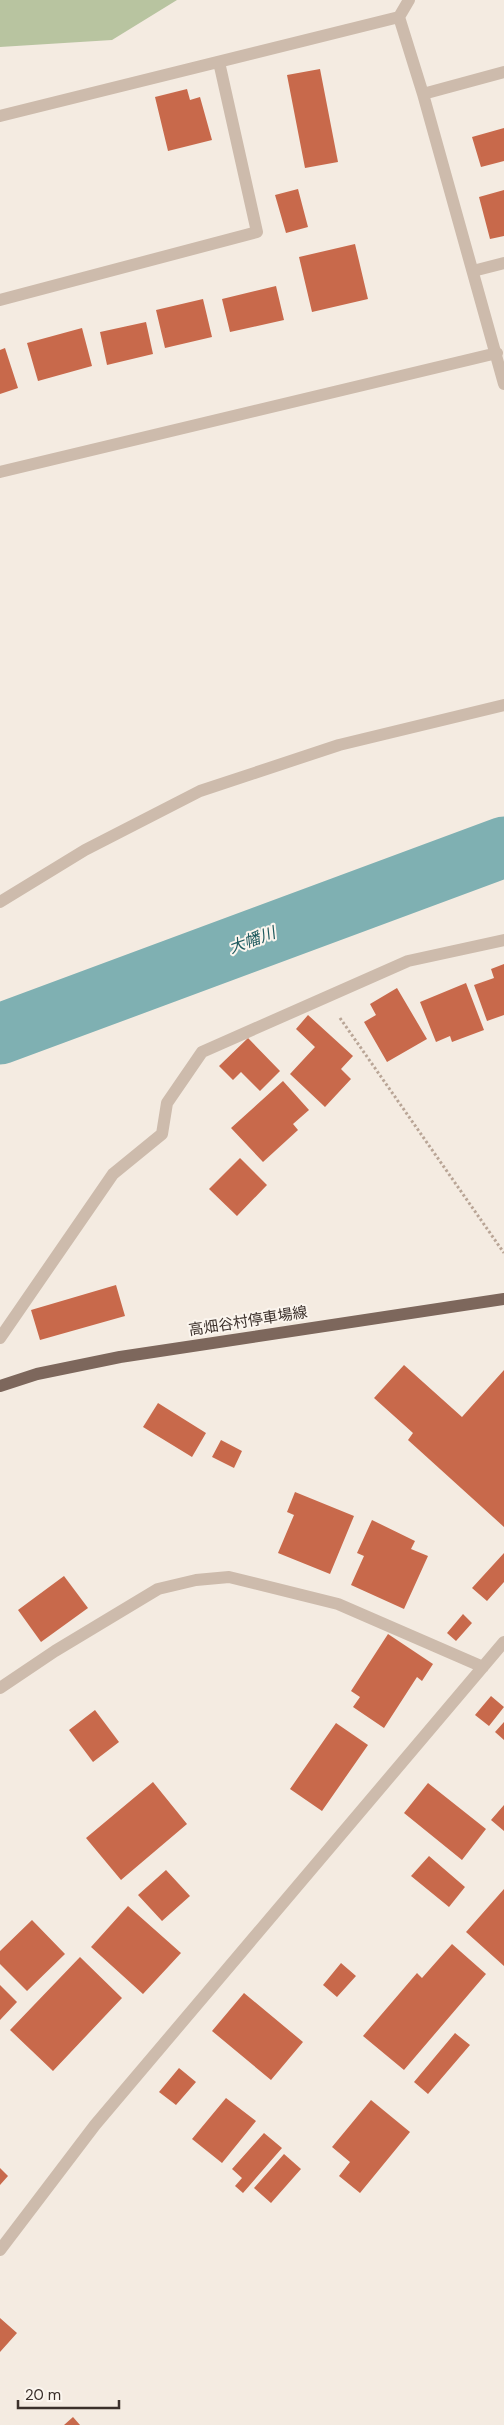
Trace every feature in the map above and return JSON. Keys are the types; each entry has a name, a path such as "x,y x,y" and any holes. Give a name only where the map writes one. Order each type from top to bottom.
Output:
{"main road":[{"name":"高畑谷村停車場線","path":"0,1386 37,1374 120,1357 504,1299"}],"street":[{"path":"0,116 399,18 410,0"},
{"path":"399,18 423,94 497,353 504,384"},
{"path":"0,300 257,232 219,62"},
{"path":"423,94 504,72"},
{"path":"473,272 504,263"},
{"path":"0,472 497,353"},
{"path":"0,902 85,850 200,792 339,745 504,705"},
{"path":"0,1338 114,1174 162,1134 167,1103 202,1052 408,961 504,940"},
{"path":"0,1688 55,1651 158,1589 196,1580 229,1577 338,1604 483,1667"},
{"path":"0,2250 95,2126 504,1642"}],"path":[{"path":"326,997 504,1253"}],"green space":[{"path":"0,0 177,0 112,40 0,47"}],"building":[{"path":"320,69 338,162 305,168 287,75"},
{"path":"187,89 190,100 200,97 212,140 168,151 155,97"},
{"path":"504,128 504,161 481,167 472,137"},
{"path":"298,189 308,227 286,233 275,195"},
{"path":"504,190 504,236 490,239 479,197"},
{"path":"355,244 368,299 312,312 299,257"},
{"path":"276,286 284,320 230,332 222,299"},
{"path":"203,299 212,337 165,348 156,310"},
{"path":"146,322 153,354 107,365 100,332"},
{"path":"82,328 92,366 38,381 27,343"},
{"path":"5,348 18,388 0,394 0,350"},
{"path":"504,964 504,1015 487,1021 474,985 494,978 491,969"},
{"path":"466,983 484,1030 452,1042 450,1036 436,1042 420,1002"},
{"path":"397,988 427,1039 387,1062 364,1022 376,1015 370,1004"},
{"path":"308,1015 353,1056 341,1069 351,1079 325,1107 290,1074 315,1047 296,1029"},
{"path":"248,1038 280,1071 260,1091 241,1072 233,1080 219,1066"},
{"path":"283,1081 309,1110 293,1124 298,1130 263,1162 231,1128"},
{"path":"240,1158 267,1185 237,1216 209,1189"},
{"path":"116,1285 125,1316 40,1340 31,1310"},
{"path":"404,1365 462,1417 504,1370 504,1527 408,1440 413,1433 374,1398"},
{"path":"158,1403 206,1433 192,1457 143,1427"},
{"path":"221,1440 242,1451 234,1468 212,1457"},
{"path":"295,1492 354,1516 330,1574 278,1553 294,1515 287,1512"},
{"path":"372,1520 415,1541 411,1549 428,1556 404,1609 351,1585 364,1556 357,1553"},
{"path":"504,1553 504,1582 487,1601 472,1588"},
{"path":"64,1576 88,1608 41,1642 18,1610"},
{"path":"463,1614 472,1623 456,1641 447,1633"},
{"path":"388,1634 433,1664 422,1681 417,1677 384,1728 353,1707 360,1697 351,1691"},
{"path":"491,1696 504,1707 489,1726 475,1715"},
{"path":"95,1710 119,1742 93,1762 69,1730"},
{"path":"504,1722 504,1740 495,1732"},
{"path":"336,1723 368,1745 322,1811 290,1789"},
{"path":"153,1782 187,1824 121,1880 86,1838"},
{"path":"428,1783 486,1829 462,1860 404,1813"},
{"path":"504,1805 504,1831 491,1820"},
{"path":"429,1856 465,1887 449,1907 411,1876"},
{"path":"166,1870 190,1896 162,1921 138,1895"},
{"path":"504,1889 504,1966 466,1932"},
{"path":"128,1906 181,1953 143,1994 91,1947"},
{"path":"32,1920 65,1954 27,1991 0,1964 0,1951"},
{"path":"452,1944 486,1974 404,2070 363,2036 417,1973 422,1978"},
{"path":"80,1957 122,1998 53,2071 10,2030"},
{"path":"341,1963 356,1976 337,1997 323,1985"},
{"path":"0,1985 17,2002 0,2020"},
{"path":"244,1993 303,2042 271,2080 212,2031"},
{"path":"455,2033 470,2045 428,2094 414,2082"},
{"path":"179,2068 196,2082 176,2105 159,2092"},
{"path":"226,2098 256,2121 222,2163 192,2139"},
{"path":"371,2100 410,2132 360,2193 339,2176 350,2162 332,2147"},
{"path":"264,2133 282,2148 243,2193 235,2186 242,2178 232,2169"},
{"path":"284,2154 301,2169 271,2203 254,2188"},
{"path":"0,2168 8,2176 0,2185"},
{"path":"0,2318 17,2333 0,2352"},
{"path":"73,2417 80,2425 64,2425"}],"waterway":[{"name":"大幡川","path":"0,1034 504,847"}]}
